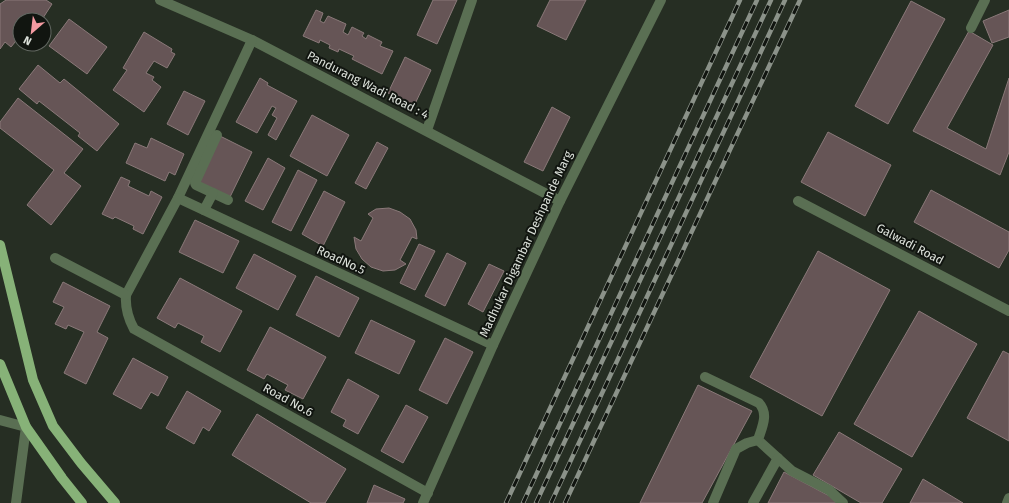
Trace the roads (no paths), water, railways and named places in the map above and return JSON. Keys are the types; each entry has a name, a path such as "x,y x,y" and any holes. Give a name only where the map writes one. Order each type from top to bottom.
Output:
{"main road":[{"path":"0,245 33,380 53,426 81,463 116,503"},
{"path":"0,364 26,427 62,478 82,503"}],"street":[{"name":"Pandurang Wadi Road : 4","path":"160,0 252,40 427,130 560,201"},
{"path":"427,130 472,0"},
{"name":"Madhukar Digambar Deshpande Marg","path":"423,503 493,345 560,201 661,0"},
{"path":"971,28 985,0"},
{"path":"55,258 126,295 178,198 252,40"},
{"path":"217,135 195,182 196,185 228,200"},
{"path":"204,210 213,193"},
{"name":"RoadNo.5","path":"178,198 493,345"},
{"name":"Galwadi Road","path":"798,201 1009,311"},
{"name":"Road No.6","path":"126,295 125,304 128,318 134,329 428,493"},
{"path":"705,376 759,403 762,406 764,409 764,416 758,440"},
{"path":"0,420 26,427 16,503"},
{"path":"758,440 792,470 829,490 843,503"},
{"path":"713,503 736,449 747,443 758,440"},
{"path":"753,503 778,458"},
{"path":"1006,503 1009,498"}],"railway":[{"path":"506,503 740,0"},
{"path":"523,503 757,0"},
{"path":"536,503 771,0"},
{"path":"551,503 785,0"},
{"path":"565,503 800,0"}]}
